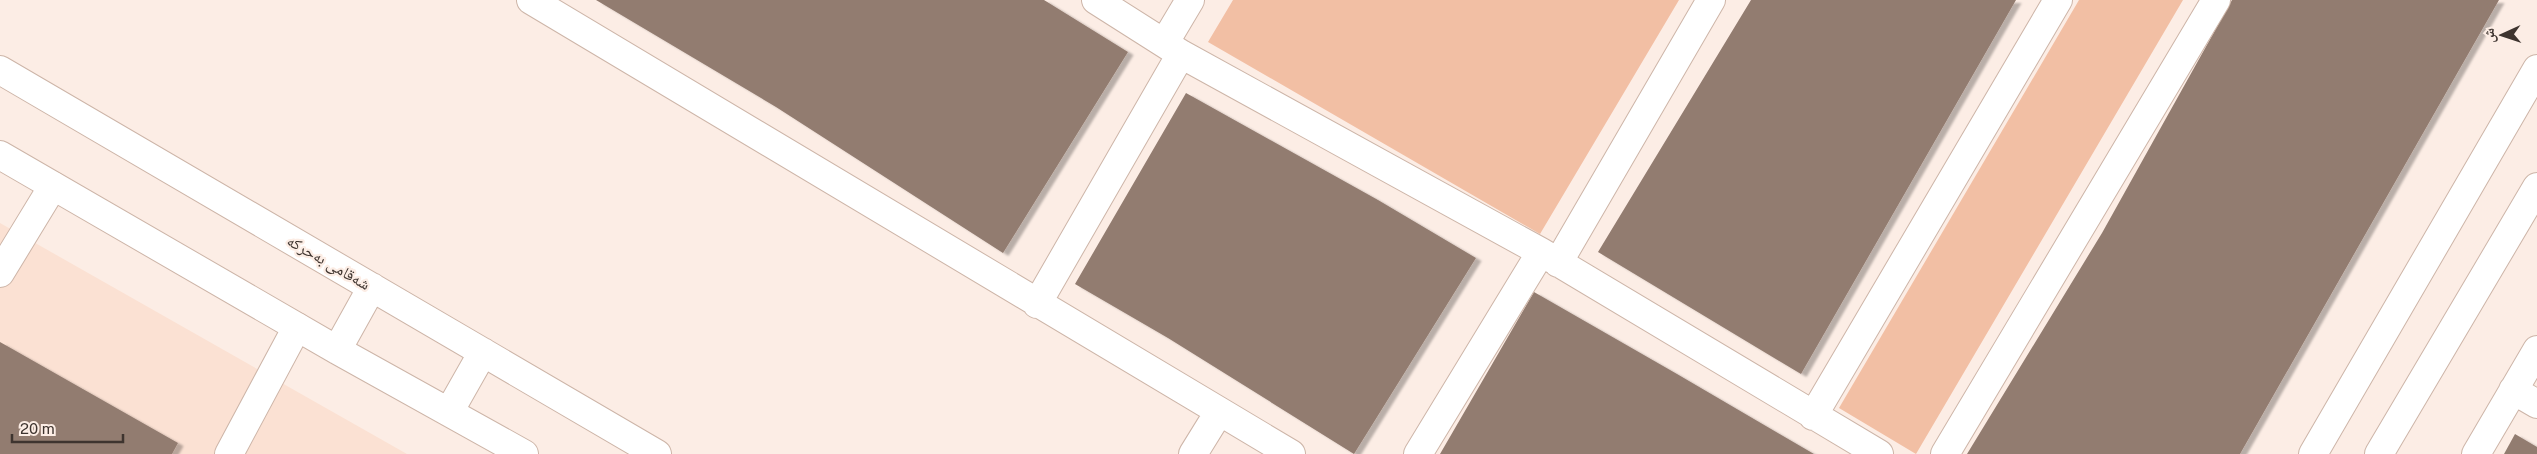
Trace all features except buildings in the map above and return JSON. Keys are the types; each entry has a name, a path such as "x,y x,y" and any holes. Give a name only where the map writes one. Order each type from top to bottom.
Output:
{"street":[{"path":"531,0 1291,454"},
{"path":"1096,0 1173,48 1549,258 1879,454"},
{"path":"1037,304 1173,48 1190,0"},
{"path":"1418,454 1549,258 1712,0"},
{"path":"1813,416 2058,0"},
{"path":"1945,454 2216,0"},
{"path":"2312,454 2537,69"},
{"name":"شەقامی بەحرکە","path":"0,70 657,454"},
{"path":"0,155 337,350 524,454"},
{"path":"0,273 53,186"},
{"path":"2379,454 2537,187"},
{"path":"337,350 372,287"},
{"path":"228,454 298,327"},
{"path":"2476,454 2537,350"},
{"path":"449,412 483,352"},
{"path":"2513,390 2537,404"},
{"path":"1193,454 1219,412"}],"shaded area":[{"path":"1233,0 1679,0 1540,234 1208,42"},
{"path":"2079,0 2183,0 1916,454 1839,408"},
{"path":"0,223 407,454 0,454"}]}
